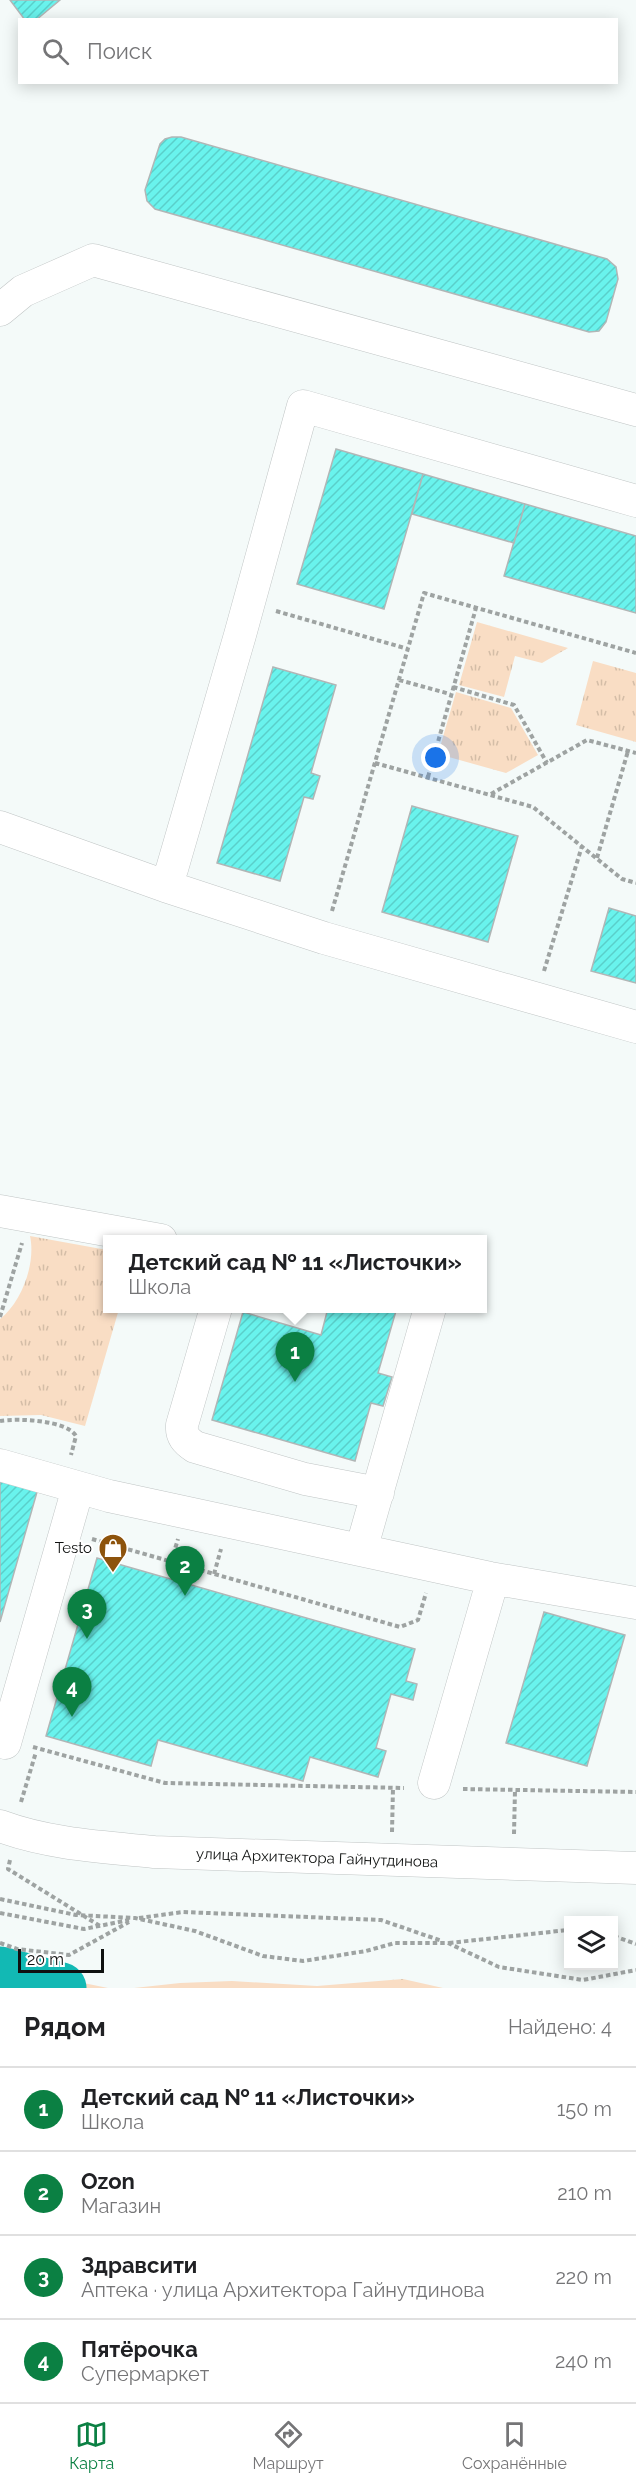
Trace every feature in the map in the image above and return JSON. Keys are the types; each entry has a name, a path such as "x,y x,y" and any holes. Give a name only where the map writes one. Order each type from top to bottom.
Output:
{"street":[{"path":"0,310 23,291 93,260 636,410"},
{"path":"165,886 172,869 237,646 303,406 636,501"},
{"path":"0,827 165,886 324,938 636,1027"},
{"path":"15,1214 138,1235"},
{"path":"215,1313 182,1425 182,1434 188,1443 305,1479 378,1493"},
{"path":"361,1550 429,1313"},
{"path":"0,1465 71,1486 434,1566 636,1603"},
{"path":"6,1741 10,1685 66,1532 71,1486"},
{"path":"434,1787 493,1578"},
{"name":"улица Архитектора Гайнутдинова","path":"0,1826 15,1832 66,1841 154,1852 634,1860"}],"path":[{"path":"324,938 424,593 636,653"},
{"path":"428,777 476,608"},
{"path":"275,611 408,649"},
{"path":"399,680 450,694"},
{"path":"453,687 514,705 547,763"},
{"path":"490,795 587,740 636,753"},
{"path":"597,858 628,751"},
{"path":"375,763 534,807 622,879 636,883"},
{"path":"537,998 582,846"},
{"path":"0,1317 15,1214"},
{"path":"0,1421 33,1419 74,1432 76,1439 71,1486"},
{"path":"66,1532 400,1627 418,1620 434,1566"},
{"path":"6,1741 165,1783 636,1792"},
{"path":"392,1837 393,1788"},
{"path":"514,1840 515,1790"},
{"path":"0,1899 76,1915 135,1918 195,1931 263,1956 303,1960 366,1951 395,1943 448,1943 564,1930"},
{"path":"0,1913 84,1929 135,1918 183,1912 381,1920 448,1943 499,1967 584,1980 636,1971"},
{"path":"0,1943 17,1949 69,1955 135,1918"},
{"path":"618,1937 636,1944"}],"green space":[{"path":"477,622 568,648 542,663 515,656 504,697 459,685"},
{"path":"593,661 636,673 636,742 576,725"},
{"path":"456,692 511,708 538,755 506,773 438,754"},
{"path":"30,1236 103,1249 103,1313 118,1313 85,1426 41,1415 0,1416 0,1319 15,1303 26,1281 31,1247"},
{"path":"0,1962 59,1978 108,1988 0,1988"},
{"path":"403,1979 443,1988 134,1988 232,1981 317,1986"}],"building":[{"path":"10,0 60,0 38,18 24,18"},
{"path":"172,137 181,137 607,259 616,267 618,279 606,322 599,331 589,332 155,209 147,201 145,190 160,144"},
{"path":"336,449 423,474 384,609 297,584"},
{"path":"423,474 525,504 514,543 412,514"},
{"path":"525,504 636,536 636,613 504,576"},
{"path":"273,667 336,685 311,773 320,776 313,799 304,797 280,881 217,863"},
{"path":"412,806 518,836 488,942 382,912"},
{"path":"609,908 636,916 636,983 591,971"},
{"path":"243,1313 321,1335 327,1313 395,1313 378,1373 392,1377 383,1406 371,1403 355,1461 212,1420"},
{"path":"0,1474 39,1485 0,1622"},
{"path":"97,1558 415,1649 406,1681 417,1684 413,1700 391,1694 376,1748 386,1751 378,1777 310,1757 303,1781 158,1740 151,1766 46,1736"},
{"path":"544,1612 625,1635 587,1766 506,1743"}],"waterway":[{"path":"0,1972 61,1988"}],"place":[{"name":"Детский сад № 11 «Листочки»","path":"295,1382"},
{"name":"Testo","path":"113,1574"},
{"name":"Ozon","path":"185,1596"},
{"name":"Здравсити","path":"87,1639"},
{"name":"Пятёрочка","path":"72,1717"}]}
